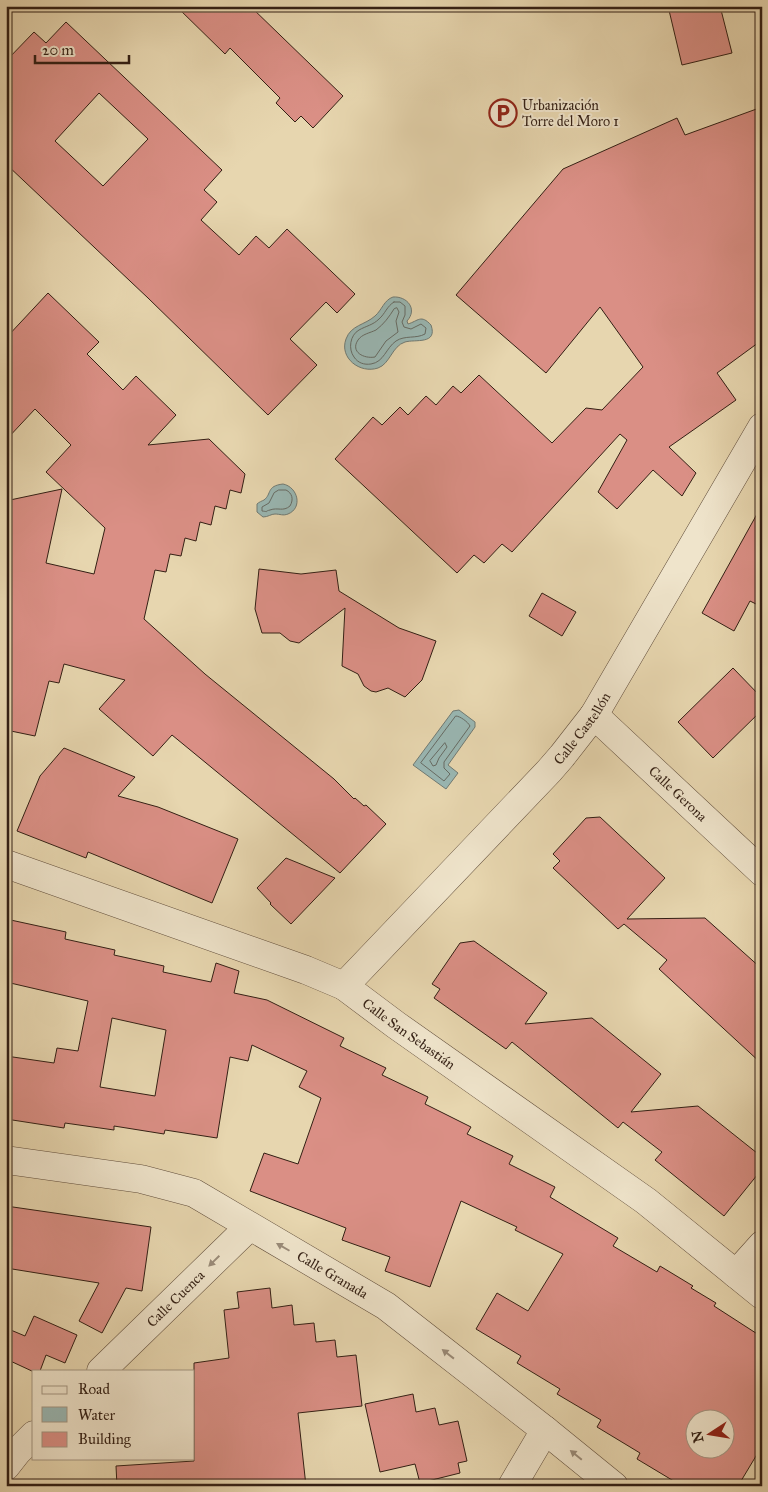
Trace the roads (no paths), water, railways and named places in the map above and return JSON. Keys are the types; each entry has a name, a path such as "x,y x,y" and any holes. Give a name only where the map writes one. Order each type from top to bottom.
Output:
{"street":[{"name":"Calle Castellón","path":"344,986 549,771 594,715 762,427"},
{"name":"Calle Gerona","path":"594,715 762,872"},
{"name":"Calle San Sebastián","path":"6,864 297,966 344,986 396,1025 646,1201 762,1295"},
{"name":"Calle Granada","path":"6,1160 150,1181 194,1194 386,1306 614,1486"},
{"name":"Calle Cuenca","path":"101,1370 249,1227"},
{"path":"736,1274 762,1245"},
{"path":"512,1486 545,1430"}],"water":[{"path":"393,297 403,299 409,304 411,312 407,321 408,324 420,319 425,320 431,325 431,336 424,340 405,342 397,347 382,366 364,369 348,358 345,346 348,334 375,316 387,300"},
{"path":"283,484 295,493 297,498 296,507 286,515 274,514 263,517 257,512 257,504 266,498 274,486"},
{"path":"459,710 475,722 475,727 448,765 458,773 446,789 413,765 453,711"}],"place":[{"name":"Urbanización Torre del Moro 1","path":"503,113"}]}
